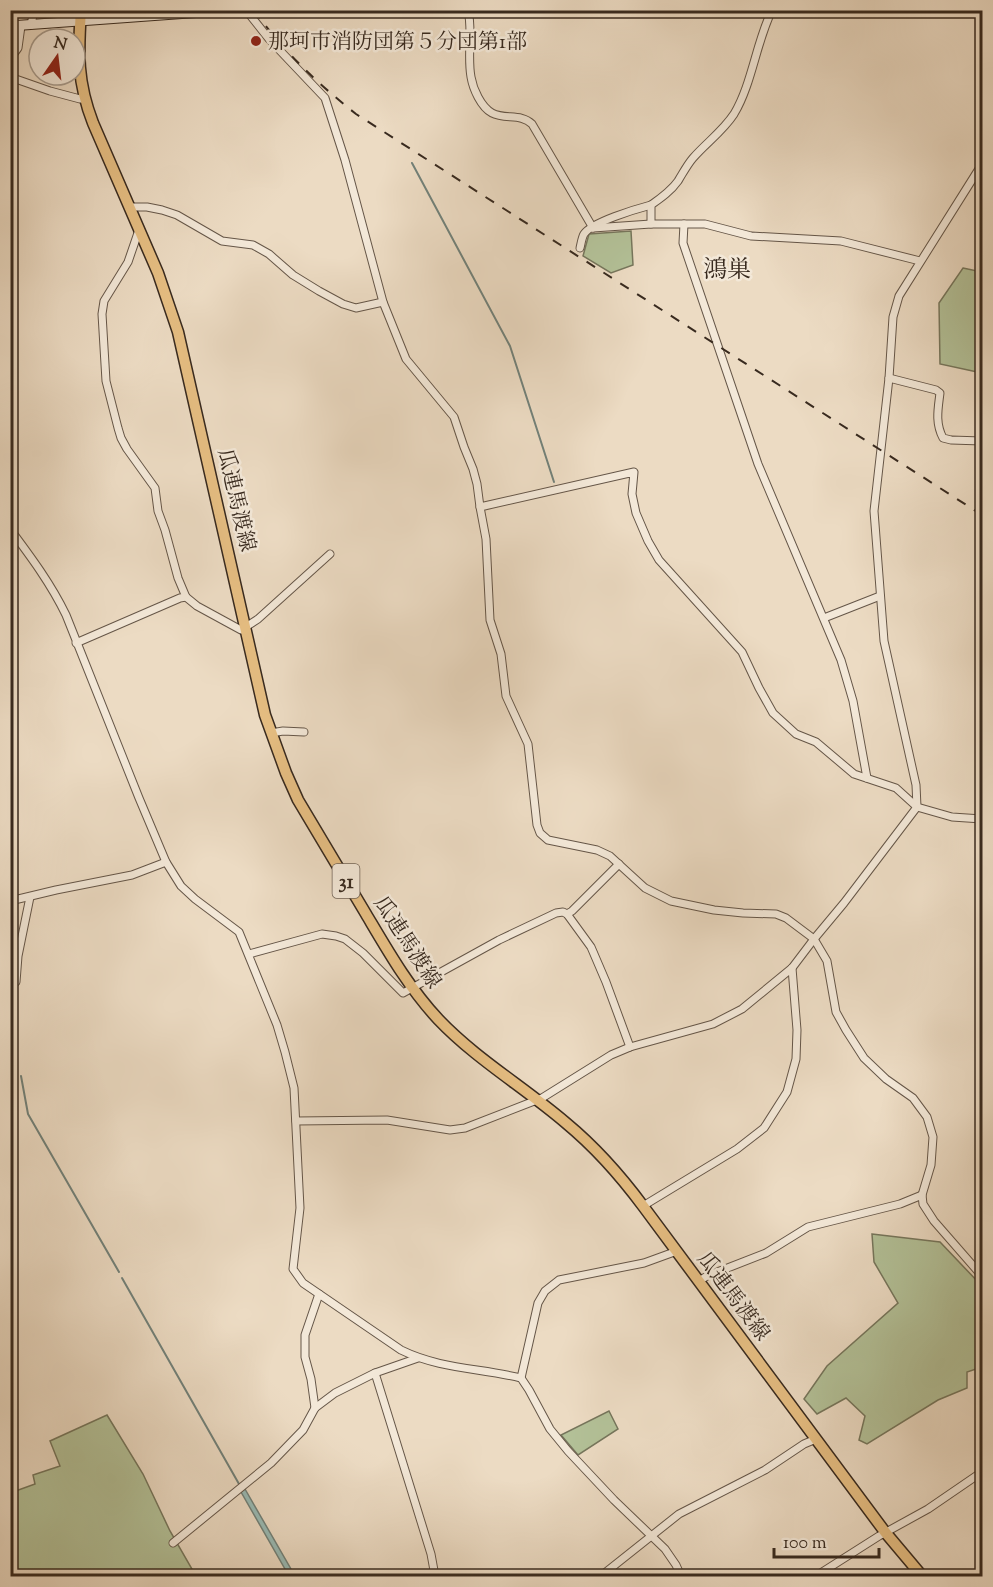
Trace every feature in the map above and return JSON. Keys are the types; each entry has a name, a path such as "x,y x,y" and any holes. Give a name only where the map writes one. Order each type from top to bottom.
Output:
{"main road":[{"name":"瓜連馬渡線","path":"80,15 78,59 84,98 158,273 178,332 265,716 285,773 298,800 385,946 429,1009 452,1033 564,1121 615,1170 885,1532 922,1576"}],"street":[{"path":"10,59 18,48 34,10"},
{"path":"10,26 80,15 188,15 230,10"},
{"path":"246,10 269,39 325,98 345,160 383,303 406,359 454,417 473,469 486,539 490,620 501,654 506,696 528,744 537,825 540,833 548,840 597,850 610,856 645,888 671,901 714,910 776,914 786,918 814,939 828,961 836,1012 846,1030 864,1058 886,1079 914,1098 927,1117 933,1137 931,1165 922,1195 923,1204 934,1221 982,1275"},
{"path":"468,10 471,22 471,77 479,100 486,110 494,115 527,118 593,228"},
{"path":"580,248 584,234 593,228 621,213 651,205 670,191 689,162 734,114 745,88 764,26 772,10"},
{"path":"10,77 50,91 84,98"},
{"path":"296,1121 387,1120 450,1130 465,1128 552,1093 611,1055 630,1047 713,1024 742,1009 792,968 916,807 916,785 884,640 874,511 889,378 892,317 899,296 982,164"},
{"path":"651,205 651,224"},
{"path":"129,207 162,210 177,215 222,241 253,245 269,254 293,275 343,304 356,308 383,303"},
{"path":"593,228 651,224 705,224 751,236 841,241 920,261"},
{"path":"684,224 683,243 758,464 841,660 853,702 867,778"},
{"path":"139,230 128,262 104,301 102,314 106,381 121,438 155,488 158,511 178,579 186,597 197,606 241,630 258,619 330,554"},
{"path":"889,378 940,393 937,411 939,431 944,438 982,441"},
{"path":"480,507 634,472 632,494 636,513 648,541 659,560 742,652 773,713 796,734 816,742 854,774 896,788 916,807 952,818 982,819"},
{"path":"10,529 40,569 66,615 138,798 166,862 182,886 195,899 239,932 277,1026 294,1088 300,1208 293,1269 303,1283 401,1350 418,1358 448,1366 520,1378 550,1429 586,1472 665,1549 681,1576"},
{"path":"824,618 880,596"},
{"path":"76,643 186,597"},
{"path":"271,733 304,732"},
{"path":"10,902 132,875 166,862"},
{"path":"567,914 619,864"},
{"path":"10,986 16,982 18,957 30,897"},
{"path":"249,954 322,934 336,936 345,939 363,953 403,993 499,940 556,913 563,912 567,914 591,947 630,1047"},
{"path":"643,1206 737,1149 764,1128 788,1092 796,1059 792,968"},
{"path":"699,1281 766,1254 808,1227 900,1204 922,1195"},
{"path":"520,1378 538,1303 545,1291 559,1280 644,1263 677,1251"},
{"path":"315,1408 305,1357 306,1335 319,1294"},
{"path":"173,1543 271,1463 303,1430 315,1408 335,1393 375,1373 418,1358"},
{"path":"375,1373 435,1576"},
{"path":"602,1576 679,1514 765,1470 804,1444 816,1439"},
{"path":"816,1576 885,1532 928,1509 982,1472"}],"green space":[{"path":"631,231 633,265 611,273 583,256 589,234"},
{"path":"963,268 982,272 982,373 940,364 939,303"},
{"path":"872,1234 940,1242 979,1283 982,1292 982,1367 967,1372 967,1388 938,1400 867,1444 859,1440 865,1416 846,1398 817,1414 804,1399 827,1366 898,1303 874,1262"},
{"path":"609,1411 618,1429 578,1455 561,1435"},
{"path":"107,1415 143,1474 170,1531 196,1576 11,1576 10,1493 35,1484 33,1475 60,1466 50,1441"}],"water":[{"path":"245,1489 295,1576 289,1576 241,1492"}],"waterway":[{"path":"412,163 510,346 554,482"},
{"path":"21,1076 28,1114 119,1272"},
{"path":"122,1278 239,1484"}],"railway":[{"path":"254,10 301,66 356,114 982,515"}],"place":[{"name":"那珂市消防団第５分団第1部","path":"256,41"}],"district":[{"name":"鴻巣","path":"727,269"}]}
